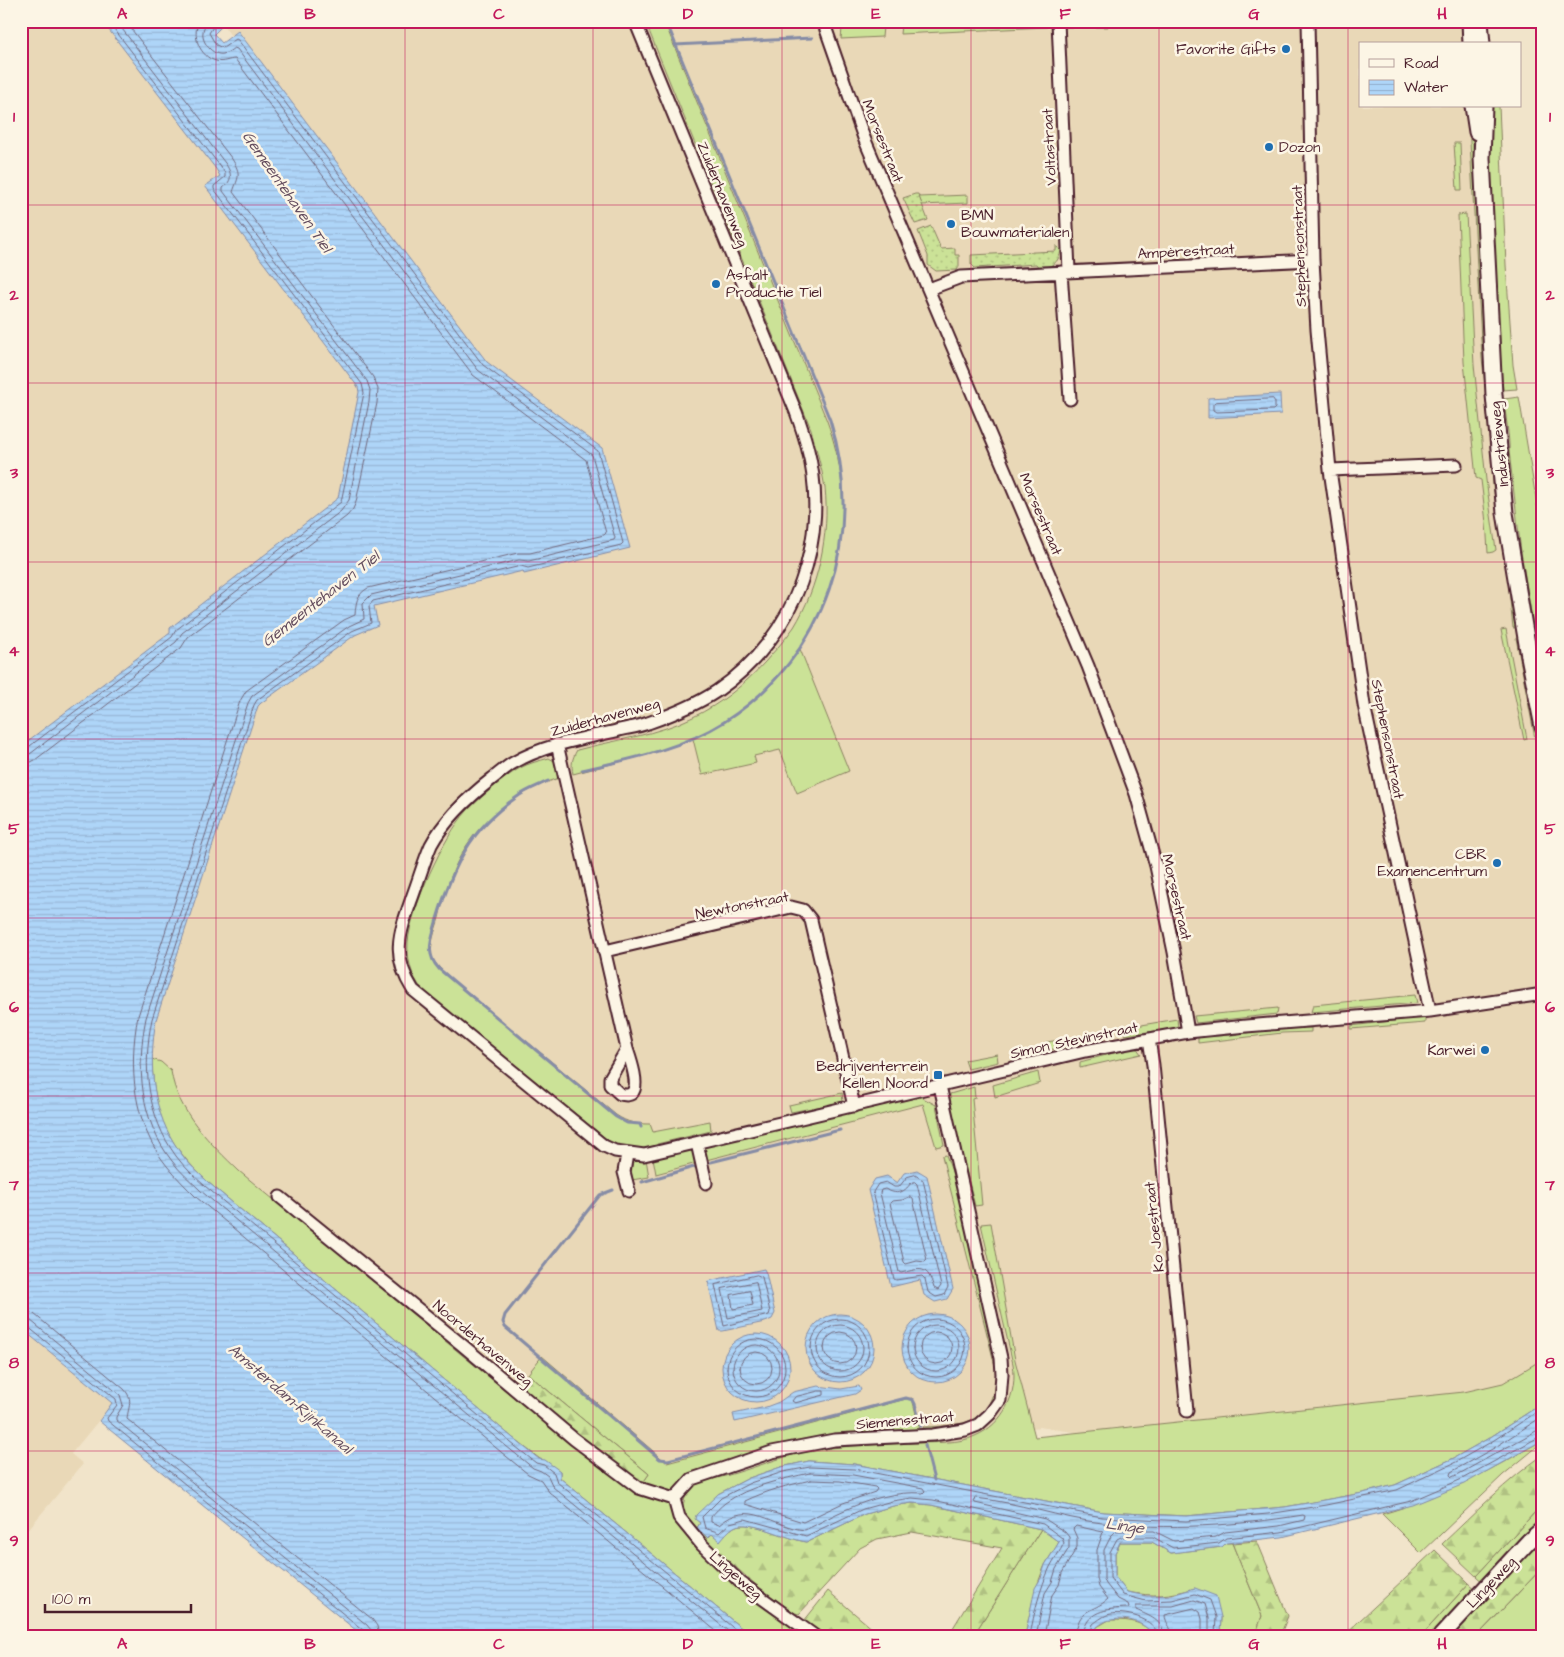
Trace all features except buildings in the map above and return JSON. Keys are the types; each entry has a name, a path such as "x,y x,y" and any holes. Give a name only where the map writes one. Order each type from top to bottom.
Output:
{"main road":[{"path":"1470,21 1471,42"},
{"path":"1480,21 1482,42"},
{"name":"Industrieweg","path":"1473,108 1482,158"},
{"name":"Industrieweg","path":"1484,108 1482,158 1493,384 1506,513 1529,656 1543,727"},
{"name":"Lingeweg","path":"1441,1636 1529,1541 1543,1529"}],"street":[{"name":"Zuiderhavenweg","path":"627,1154 604,1146 414,990 404,976 399,958 399,942 404,920 431,845 455,812 472,794 512,763 558,744 646,724 679,711 716,691 747,666 771,639 794,602 807,566 813,537 814,502 808,447 796,412 635,21"},
{"name":"Voltastraat","path":"1058,21 1065,272"},
{"name":"Stephensonstraat","path":"1308,21 1317,330 1330,470 1364,705 1430,1011"},
{"name":"Morsestraat","path":"824,22 864,138 1088,666 1136,794 1158,875 1188,1032"},
{"name":"Ampèrestraat","path":"929,289 961,277 1314,260"},
{"path":"1065,272 1070,399"},
{"path":"1330,470 1456,465"},
{"path":"558,744 627,1049"},
{"name":"Newtonstraat","path":"605,951 791,907 803,910 812,920 854,1106"},
{"name":"Simon Stevinstraat","path":"627,1154 644,1155 1085,1051 1188,1032 1430,1011 1540,993"},
{"name":"Ko Joestraat","path":"1149,1039 1188,1411"},
{"name":"Siemensstraat","path":"674,1498 692,1478 772,1452 834,1440 933,1435 965,1430 978,1425 990,1414 1000,1400 1001,1358 940,1086"},
{"path":"697,1143 706,1183"},
{"path":"627,1154 624,1172 629,1191"},
{"name":"Noorderhavenweg","path":"280,1197 461,1344 574,1439 639,1488 674,1498"},
{"name":"Lingeweg","path":"674,1498 679,1517 702,1545 741,1582 815,1636"}],"shaded area":[{"path":"21,21 109,21 235,174 366,389 342,502 21,756"},
{"path":"220,21 1467,21 1468,42 1359,42 1359,108 1472,108 1494,493 1543,768 1543,1364 1504,1389 1124,1439 1039,1427 871,1456 686,1473 629,1511 127,1092 247,708 478,368"},
{"path":"21,1328 113,1403 71,1454 83,1464 21,1538"}],"green space":[{"path":"645,21 664,21 827,421 836,451 843,509 841,538 836,566 815,622 800,649 849,771 797,793 780,750 754,756 756,763 702,775 693,739 654,753 573,774 572,762 577,750 650,733 679,723 703,712 741,686 791,632 802,612 816,578 826,524 825,488 811,429"},
{"path":"976,21 1045,21 1047,27 900,34 901,25"},
{"path":"1065,21 1108,21 1108,27 1064,27"},
{"path":"883,27 882,37 841,39 842,28"},
{"path":"1468,108 1471,108 1474,163 1520,627 1513,628 1506,562 1493,486 1489,411 1482,358"},
{"path":"1488,108 1499,108 1506,265 1513,365 1517,389 1503,390 1493,243"},
{"path":"1454,143 1460,143 1462,190 1457,190"},
{"path":"918,194 928,220 915,224 903,198"},
{"path":"968,195 968,203 922,205 919,197"},
{"path":"1466,214 1474,365 1486,480 1496,550 1488,553 1481,480 1476,478 1464,362 1458,215"},
{"path":"931,226 941,249 955,248 955,255 959,255 959,267 957,270 936,271 928,265 928,256 918,231"},
{"path":"1056,245 1061,250 1059,258 1048,267 1039,268 1036,264 975,268 971,264 971,255 1056,251"},
{"path":"1519,397 1543,540 1543,685 1521,552 1504,399"},
{"path":"1506,629 1527,739 1524,740 1501,630"},
{"path":"1516,638 1522,638 1543,765 1540,765"},
{"path":"549,758 561,765 563,777 533,788 505,805 481,827 462,853 448,884 434,933 431,949 433,959 454,981 620,1118 640,1124 650,1124 653,1132 710,1121 711,1131 657,1144 659,1153 614,1145 422,989 415,979 411,967 408,955 410,928 422,892 448,838 467,811 492,788 523,766"},
{"path":"1415,995 1417,1003 1311,1012 1313,1005"},
{"path":"1278,1008 1277,1014 1196,1023 1194,1016"},
{"path":"1425,1017 1425,1023 1351,1029 1351,1026"},
{"path":"1177,1019 1178,1028 1125,1035 1124,1028"},
{"path":"1280,1028 1311,1028 1311,1032 1282,1033 1198,1043 1198,1037 1232,1035"},
{"path":"1082,1037 1082,1044 1048,1050 1046,1042"},
{"path":"1136,1047 1141,1054 1080,1068 1080,1062"},
{"path":"997,1054 998,1062 968,1069 965,1060"},
{"path":"152,1059 161,1062 171,1071 174,1086 188,1114 217,1150 239,1171 575,1448 639,1495 661,1498 667,1502 683,1527 685,1535 693,1543 727,1576 804,1636 751,1636 560,1478 560,1471 540,1459 513,1438 209,1183 183,1155 173,1142 166,1128 156,1097"},
{"path":"1038,1072 1040,1083 995,1097 993,1085"},
{"path":"974,1087 975,1098 972,1099 982,1205 975,1206 950,1105 950,1094"},
{"path":"842,1093 843,1102 791,1112 789,1105"},
{"path":"922,1096 936,1105 944,1145 936,1147 923,1104 706,1160 704,1147"},
{"path":"691,1149 697,1163 656,1174 653,1158"},
{"path":"946,1155 955,1180 999,1368 995,1398 987,1413 972,1424 948,1431 935,1432 926,1431 923,1427 953,1425 965,1422 976,1418 984,1411 990,1401 996,1370 942,1156"},
{"path":"638,1159 646,1159 649,1177 632,1180 631,1163"},
{"path":"991,1223 1015,1360 1035,1437 1464,1392 1503,1383 1543,1358 1543,1403 1454,1458 1395,1485 1363,1493 1285,1507 1186,1516 1103,1512 854,1464 809,1461 781,1467 749,1478 718,1494 697,1528 708,1538 706,1540 692,1526 684,1514 684,1500 694,1482 710,1480 785,1457 816,1450 969,1439 994,1424 1007,1406 1011,1396 1014,1375 981,1224"},
{"path":"542,1356 667,1463 912,1398 920,1430 849,1433 801,1440 699,1470 679,1488 665,1492 642,1484 649,1474 528,1374"},
{"path":"528,1374 649,1474 642,1484 629,1476 524,1390 523,1383"},
{"path":"1543,1440 1543,1442 1503,1475 1421,1553 1382,1514 1445,1491"},
{"path":"1543,1455 1543,1506 1536,1511 1476,1576 1442,1544 1503,1486"},
{"path":"912,1503 931,1505 1041,1529 973,1636 948,1636 1002,1548 912,1532 877,1539 860,1548 799,1614 791,1611 767,1594 706,1540 712,1534 720,1540 732,1528 749,1525 807,1542 865,1514"},
{"path":"1543,1506 1543,1524 1485,1584 1476,1576 1536,1511"},
{"path":"1041,1529 1059,1542 1041,1574 1025,1636 973,1636"},
{"path":"1543,1537 1543,1567 1477,1636 1450,1636 1530,1548"},
{"path":"1257,1541 1288,1616 1280,1636 1255,1636 1262,1616 1232,1543"},
{"path":"1120,1542 1152,1542 1171,1553 1222,1547 1226,1543 1232,1543 1262,1616 1255,1636 1220,1636 1221,1617 1195,1588 1161,1595 1127,1592 1115,1577 1115,1553"},
{"path":"1435,1550 1469,1583 1421,1636 1343,1636"},
{"path":"1543,1567 1543,1636 1477,1636 1485,1628"},
{"path":"1469,1583 1478,1591 1438,1636 1421,1636"},
{"path":"828,1591 881,1636 824,1636 804,1621"},
{"path":"1109,1620 1140,1624 1154,1636 1094,1636 1097,1627"}],"water":[{"path":"102,21 227,21 214,34 222,43 238,31 487,362 602,448 630,548 524,574 523,571 374,606 378,625 355,635 258,706 156,1020 152,1055 154,1089 163,1121 183,1156 209,1183 513,1438 539,1459 545,1460 560,1471 560,1478 751,1636 363,1636 99,1421 112,1403 21,1328 21,746 170,633 170,628 338,498 359,392 358,387 205,186 220,176 216,169"},
{"path":"1280,394 1281,414 1208,418 1208,398"},
{"path":"917,1170 927,1176 953,1289 947,1299 935,1302 924,1295 920,1280 891,1287 868,1190 875,1179 887,1176 897,1183 904,1173"},
{"path":"764,1269 775,1313 772,1319 719,1331 708,1281"},
{"path":"833,1314 847,1314 859,1319 869,1329 874,1341 874,1355 869,1367 859,1377 847,1382 833,1382 821,1377 811,1367 806,1355 806,1341 811,1329 821,1319"},
{"path":"929,1314 943,1314 955,1319 965,1329 970,1341 970,1355 965,1367 955,1377 943,1382 929,1382 917,1377 907,1367 902,1355 902,1341 907,1329 917,1319"},
{"path":"749,1334 763,1334 775,1339 785,1349 790,1361 790,1375 785,1387 775,1397 763,1402 749,1402 737,1397 727,1387 722,1375 722,1361 727,1349 737,1339"},
{"path":"818,1386 841,1389 859,1386 861,1390 855,1394 735,1422 733,1414 766,1407 779,1402 793,1392"},
{"name":"Linge","path":"1543,1403 1543,1440 1464,1484 1413,1505 1282,1537 1226,1543 1222,1547 1171,1553 1152,1542 1120,1542 1115,1553 1115,1577 1127,1592 1147,1596 1172,1595 1195,1588 1216,1596 1221,1617 1220,1636 1154,1636 1141,1624 1117,1619 1107,1621 1097,1627 1094,1636 1025,1636 1035,1588 1041,1578 1045,1565 1059,1542 1041,1529 931,1505 912,1503 865,1514 807,1542 749,1525 732,1528 720,1541 712,1534 708,1538 697,1528 700,1523 695,1519 696,1515 718,1494 749,1478 781,1467 809,1461 854,1464 1103,1512 1186,1516 1285,1507 1363,1493 1395,1485 1454,1458"}],"waterway":[{"path":"582,770 655,752 691,739 724,722 760,695 789,663 812,628 829,589 839,549 843,506 840,463 830,420 666,21"},
{"path":"675,45 812,38"},
{"path":"548,781 524,792 501,809 487,822 465,850 443,900 431,939 430,951 434,963 439,969 616,1117 627,1123 640,1124 641,1127"},
{"path":"711,1162 840,1130"},
{"path":"642,1182 694,1167"},
{"path":"613,1190 600,1195 505,1315 503,1322 505,1327 660,1459 668,1460 906,1398 913,1400 921,1426"},
{"path":"925,1445 934,1480"}],"place":[{"name":"Favorite Gifts","path":"1286,49"},
{"name":"Dozon","path":"1269,147"},
{"name":"BMN Bouwmaterialen","path":"951,224"},
{"name":"Asfalt Productie Tiel","path":"716,284"},
{"name":"CBR Examencentrum","path":"1497,863"},
{"name":"Karwei","path":"1485,1050"},
{"name":"Bedrijventerrein Kellen Noord","path":"938,1075"}],"water label":[{"name":"Gemeentehaven Tiel","path":"288,191"},
{"name":"Gemeentehaven Tiel","path":"320,598"},
{"name":"Amsterdam-Rijnkanaal","path":"291,1398"}]}
